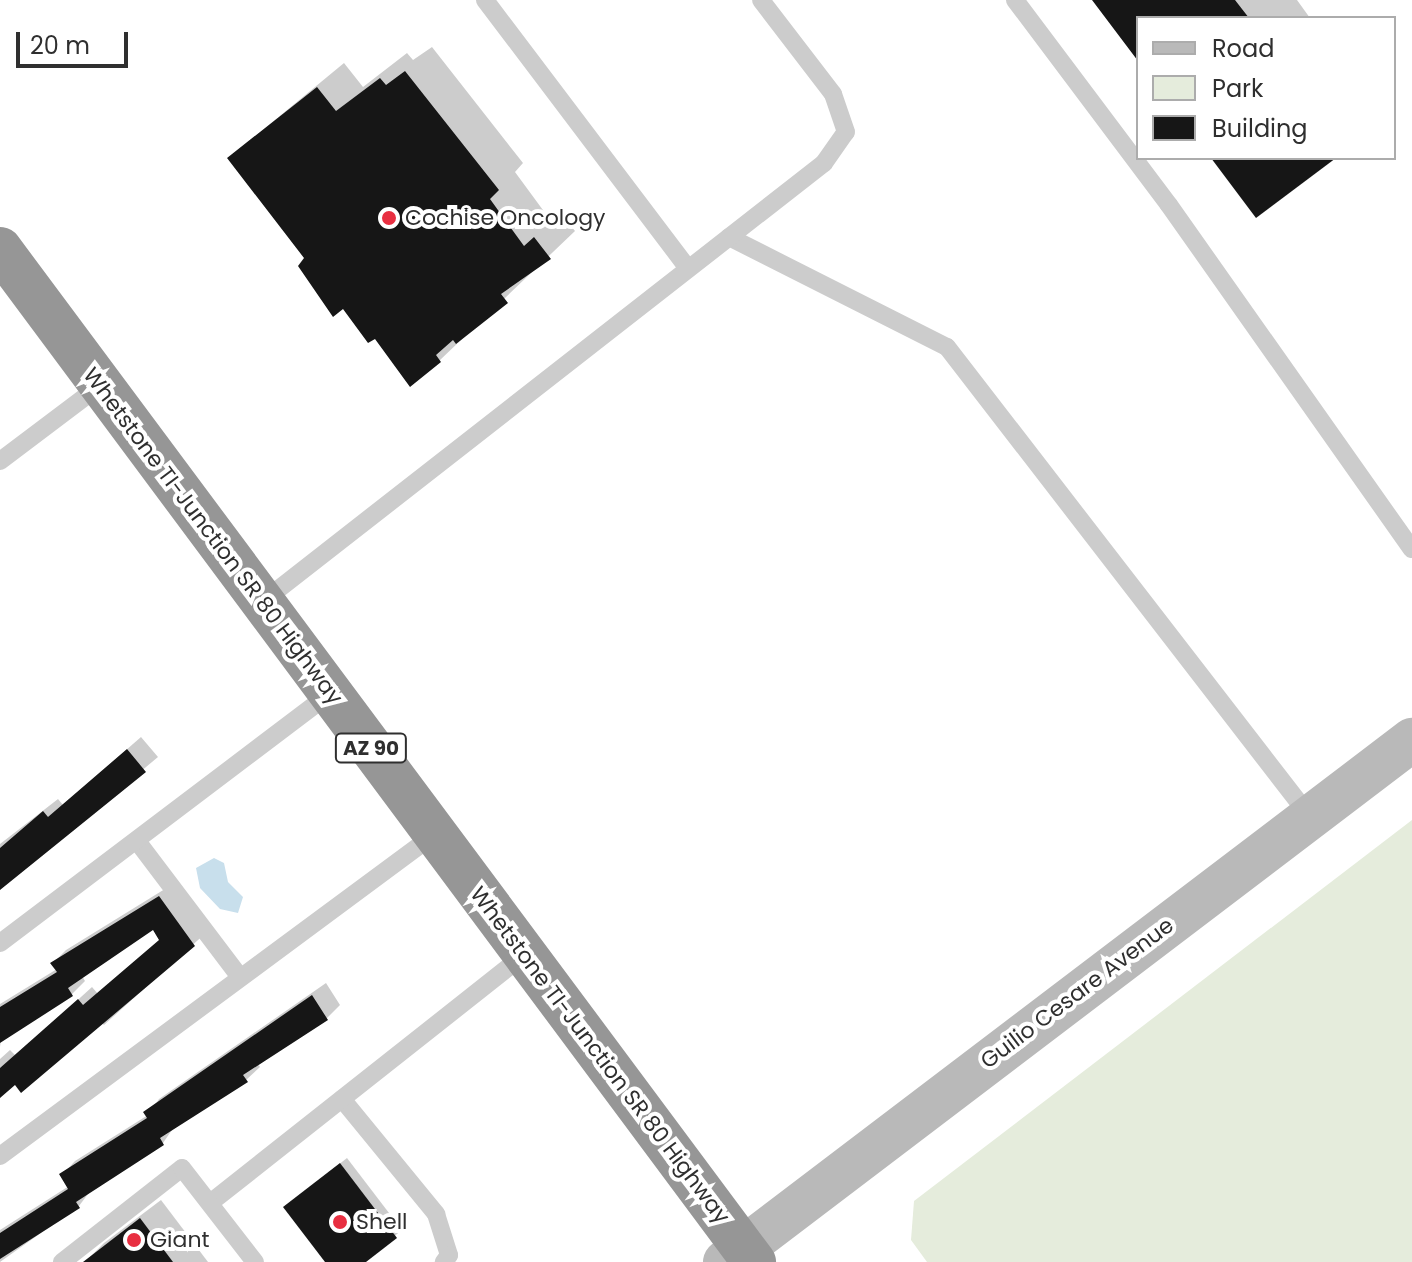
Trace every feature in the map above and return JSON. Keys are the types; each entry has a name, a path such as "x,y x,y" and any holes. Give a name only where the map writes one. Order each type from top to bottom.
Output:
{"highway":[{"name":"Whetstone TI-Junction SR 80 Highway","path":"0,249 525,954 740,1257"}],"street":[{"name":"Guilio Cesare Avenue","path":"740,1257 1412,740"}],"lane":[{"path":"485,0 688,268"},
{"path":"262,602 824,163 846,132 833,94 761,0"},
{"path":"1015,0 1169,205 1412,549"},
{"path":"729,237 947,347 1310,817"},
{"path":"0,461 101,385"},
{"path":"0,943 330,693"},
{"path":"0,1156 239,976 435,834"},
{"path":"137,841 239,976"},
{"path":"210,1203 525,954"},
{"path":"342,1099 436,1214 449,1255 444,1262"},
{"path":"62,1262 182,1168 255,1262"}],"green space":[{"path":"1412,820 1412,1262 927,1262 911,1240 914,1201"}],"water":[{"path":"214,858 224,863 228,882 243,897 238,913 220,909 200,888 196,868"}],"building":[{"path":"1092,0 1235,0 1247,16 1136,16 1136,58"},
{"name":"Cochise Oncology","path":"405,71 499,190 490,199 524,246 534,237 551,259 501,294 508,303 456,344 453,340 436,355 441,362 410,387 375,339 368,343 343,309 333,317 298,266 304,258 227,158 317,87 336,111 380,78 386,85"},
{"path":"1212,160 1333,160 1256,218"},
{"path":"127,749 146,772 0,890 0,848 43,811 48,817"},
{"path":"159,896 195,946 21,1093 15,1085 0,1098 0,1068 78,999 83,1005 159,940 153,930 68,988 73,996 0,1043 0,1007 57,972 50,963"},
{"path":"312,995 328,1020 243,1075 248,1082 160,1138 164,1145 76,1202 80,1208 0,1259 0,1233 68,1189 59,1174 147,1118 143,1112"},
{"name":"Shell","path":"340,1163 397,1238 366,1262 325,1262 283,1207"},
{"name":"Giant","path":"140,1218 173,1262 83,1262"}],"place":[{"name":"Cochise Oncology","path":"389,218"},
{"name":"Shell","path":"340,1222"},
{"name":"Giant","path":"134,1240"}]}
